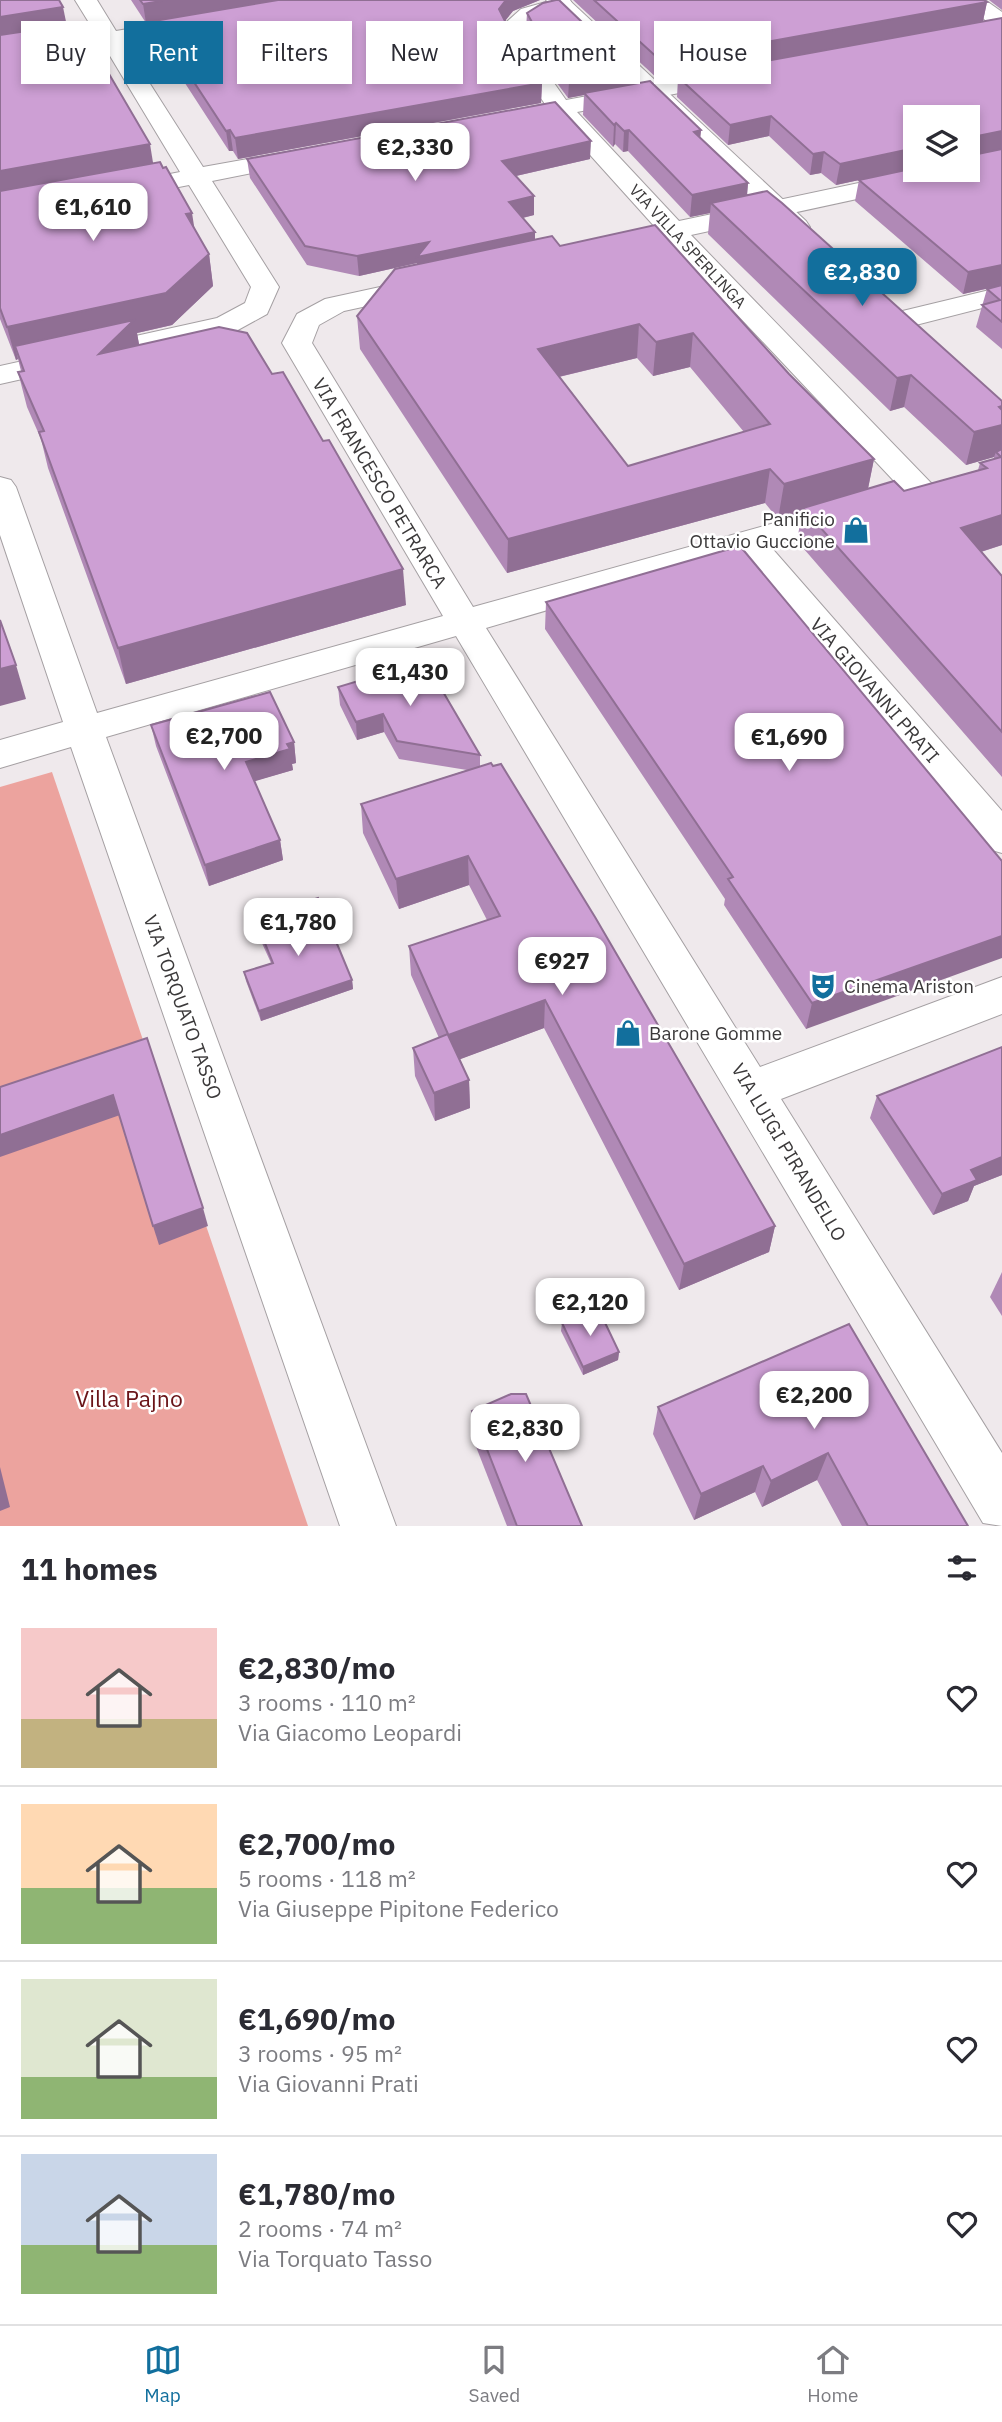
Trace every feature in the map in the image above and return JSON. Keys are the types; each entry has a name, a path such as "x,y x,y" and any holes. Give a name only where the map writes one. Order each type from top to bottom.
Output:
{"street":[{"path":"86,0 98,21"},
{"path":"971,0 1002,24"},
{"path":"559,2 817,246"},
{"name":"VIA VILLA SPERLINGA","path":"559,2 520,18 512,27 522,54 560,108 673,231 921,491"},
{"path":"110,39 233,18"},
{"path":"975,32 1002,24"},
{"path":"110,41 265,287 293,301 335,305"},
{"path":"0,57 21,54"},
{"path":"480,123 690,84"},
{"path":"105,194 318,153"},
{"path":"592,249 903,181"},
{"path":"226,326 280,336 335,305 456,278"},
{"path":"0,374 226,326 257,308 265,287"},
{"path":"900,320 1002,295"},
{"name":"VIA FRANCESCO PETRARCA","path":"280,336 464,622"},
{"path":"0,754 956,481"},
{"name":"VIA TORQUATO TASSO","path":"0,487 368,1526"},
{"name":"VIA GIOVANNI PRATI","path":"748,542 1002,838"},
{"name":"VIA LUIGI PIRANDELLO","path":"464,622 752,1090 1002,1504"},
{"path":"752,1090 1002,995"}],"green space":[{"name":"Villa Pajno","path":"52,772 308,1526 0,1526 0,787"}],"building":[{"path":"0,0 59,0 63,7 0,17"},
{"path":"140,0 167,0 143,4"},
{"path":"278,0 506,0 499,9 505,21 477,21 477,84 536,84 235,138 230,130 226,131 195,84 223,84 223,21 154,21"},
{"path":"559,0 581,21 531,21 527,13 543,3"},
{"path":"594,0 987,2 771,41 771,21 654,21 654,55 640,42 640,21 617,21"},
{"path":"1002,18 1002,131 980,135 980,105 903,105 903,151 840,164 824,152 813,154 771,116 730,125 686,84 771,84 771,60"},
{"path":"21,32 21,84 110,84 110,76 150,144 0,171 0,35"},
{"path":"650,81 701,130 694,132 748,183 692,195 629,130 624,131 616,123 614,125 584,93"},
{"path":"555,102 591,141 502,161 534,196 509,202 535,232 417,257 429,242 357,256 305,246 247,159"},
{"path":"1002,149 1002,265 968,272 859,180 903,171 903,182 980,182 980,154"},
{"path":"160,162 163,168 166,167 192,213 186,214 209,254 166,293 7,327 0,308 0,191"},
{"path":"767,191 1002,401 1002,406 999,407 1002,410 1002,425 974,432 911,375 897,378 711,203"},
{"path":"655,225 789,374 874,459 784,484 770,469 508,539 357,316 395,269 552,236 560,246","holes":["639,324 656,342 693,333 770,424 628,466 538,349"]},
{"path":"1002,285 1002,322 982,305 1000,300 987,289"},
{"path":"134,320 99,354 219,327 247,333 272,374 283,372 323,441 329,440 403,569 118,648 39,432 44,431 18,372 24,371 15,346"},
{"path":"1002,449 1002,515 961,528 1002,576 1002,732 803,508 894,481 904,491 987,468 980,463 1001,457 996,452"},
{"path":"740,546 1002,861 1002,936 812,1003 728,879 733,877 546,602"},
{"path":"0,620 16,665 0,669"},
{"path":"425,661 480,755 397,741 383,714 356,722 338,687"},
{"path":"270,692 294,742 287,744 290,749 246,762 280,840 205,865 151,725"},
{"path":"491,763 493,766 501,764 595,917 775,1226 684,1264 545,1000 448,1035 469,1080 434,1093 413,1048 448,1034 409,946 500,916 468,856 396,879 361,804"},
{"path":"318,898 352,980 259,1011 244,972 273,963 260,931 281,923 276,912"},
{"path":"147,1038 203,1208 153,1226 113,1095 0,1135 0,1087"},
{"path":"1002,1047 1002,1157 971,1170 977,1180 942,1194 877,1096"},
{"path":"598,1308 619,1352 583,1367 562,1323"},
{"path":"849,1324 968,1526 868,1526 828,1453 771,1481 763,1466 701,1494 658,1407"},
{"path":"511,1394 526,1394 582,1526 517,1526 472,1411"}],"place":[{"name":"Panificio Ottavio Guccione","path":"856,530"},
{"name":"Cinema Ariston","path":"823,986"},
{"name":"Barone Gomme","path":"628,1033"}]}
